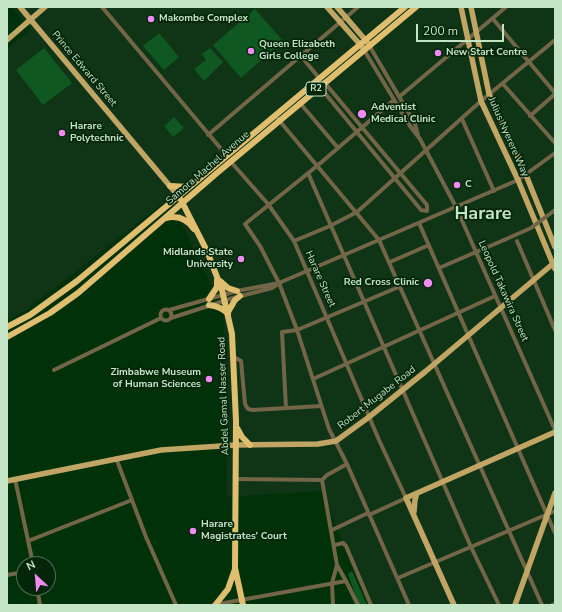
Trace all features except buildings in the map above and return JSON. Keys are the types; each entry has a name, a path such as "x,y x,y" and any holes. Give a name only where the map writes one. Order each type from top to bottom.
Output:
{"highway":[{"name":"Samora Machel Avenue","path":"7,337 63,304 322,84 362,47 365,39 405,7"},
{"name":"Samora Machel Avenue","path":"7,327 60,295 179,197 319,78 362,47 369,45 416,7"},
{"path":"170,186 189,187"},
{"name":"Abdel Gamal Nasser Road","path":"179,197 198,234 218,279 229,315 234,356 236,427 235,568 243,602"},
{"path":"164,219 173,216 181,218 192,226 198,234"},
{"path":"218,279 228,288 238,293 229,315 222,309 209,302 217,287 218,279"},
{"path":"236,427 242,437 250,445"},
{"path":"214,604 228,589 235,568"}],"main road":[{"name":"Prince Edward Street","path":"20,7 179,197"},
{"path":"7,40 45,7"},
{"name":"Leopold Takawira Street","path":"327,7 362,47"},
{"name":"Leopold Takawira Street","path":"337,7 369,45"},
{"name":"Julius Nyerere Way","path":"461,7 481,101 518,180 554,265"},
{"name":"Julius Nyerere Way","path":"471,7 489,94 526,175 555,247"},
{"name":"Robert Mugabe Road","path":"7,481 161,450 236,445 318,444 336,441 369,417 500,307 554,265"},
{"path":"454,605 406,498 555,431"},
{"path":"414,516 413,508 418,493"},
{"path":"515,605 555,493"}],"street":[{"path":"102,7 227,156"},
{"path":"208,135 358,7"},
{"path":"398,97 506,7"},
{"path":"493,19 555,94 530,116"},
{"path":"294,241 330,226 357,212 462,120 489,94 555,40"},
{"name":"Leopold Takawira Street","path":"369,45 415,124 420,139"},
{"name":"Leopold Takawira Street","path":"362,47 420,139 456,207 555,431"},
{"path":"301,56 319,78"},
{"path":"322,84 427,205 427,211 430,218"},
{"path":"322,84 356,132 421,210 427,211"},
{"path":"503,84 555,143"},
{"path":"394,100 317,166 245,224 260,246 280,283 329,429 347,464 409,605"},
{"path":"300,103 338,148"},
{"path":"276,115 380,240 542,605"},
{"path":"462,120 494,191"},
{"path":"54,370 161,318 163,311 209,302 238,293 272,288 307,271 518,180 555,153"},
{"name":"Harare Street","path":"231,162 268,204 294,241 328,317 369,417"},
{"path":"308,173 471,547 499,605"},
{"path":"439,268 531,228 555,210"},
{"path":"419,223 555,533"},
{"path":"517,241 555,330"},
{"path":"390,262 429,245"},
{"path":"286,408 282,332 297,330 401,286"},
{"path":"313,379 495,296"},
{"path":"161,318 165,321 209,302"},
{"path":"169,310 172,315 171,318"},
{"path":"234,356 242,363 246,407 253,410 321,406"},
{"path":"332,530 406,498 369,417"},
{"path":"116,458 176,605"},
{"path":"235,479 322,480 327,475 347,464"},
{"path":"15,479 31,556"},
{"path":"322,480 335,545 337,565 332,583 333,605"},
{"path":"28,541 132,500"},
{"path":"398,578 555,510"},
{"path":"335,545 343,543 346,546 372,605"},
{"path":"337,565 358,605"},
{"path":"214,604 243,602 346,581"}],"shaded area":[{"path":"12,7 555,7 555,605 370,605 321,491 227,497 224,312 168,195 166,201 25,311 7,320 7,49 31,29"},
{"path":"255,9 283,41 241,78 213,45"},
{"path":"159,33 179,57 164,70 143,46"},
{"path":"44,48 72,83 43,105 16,70"},
{"path":"210,48 223,62 204,81 194,69 206,60 202,54"},
{"path":"174,117 184,128 173,137 164,126"},
{"path":"352,571 367,605 359,605 348,574"}],"place":[{"name":"Makombe Complex","path":"151,19"},
{"name":"Queen Elizabeth Girls College","path":"251,51"},
{"name":"New Start Centre","path":"438,53"},
{"name":"Adventist Medical Clinic","path":"362,114"},
{"name":"Harare Polytechnic","path":"62,133"},
{"name":"C","path":"457,185"},
{"name":"Midlands State University","path":"241,259"},
{"name":"Red Cross Clinic","path":"428,283"},
{"name":"Zimbabwe Museum of Human Sciences","path":"209,379"},
{"name":"Harare Magistrates’ Court","path":"193,531"}],"district":[{"name":"Harare","path":"483,215"}]}
